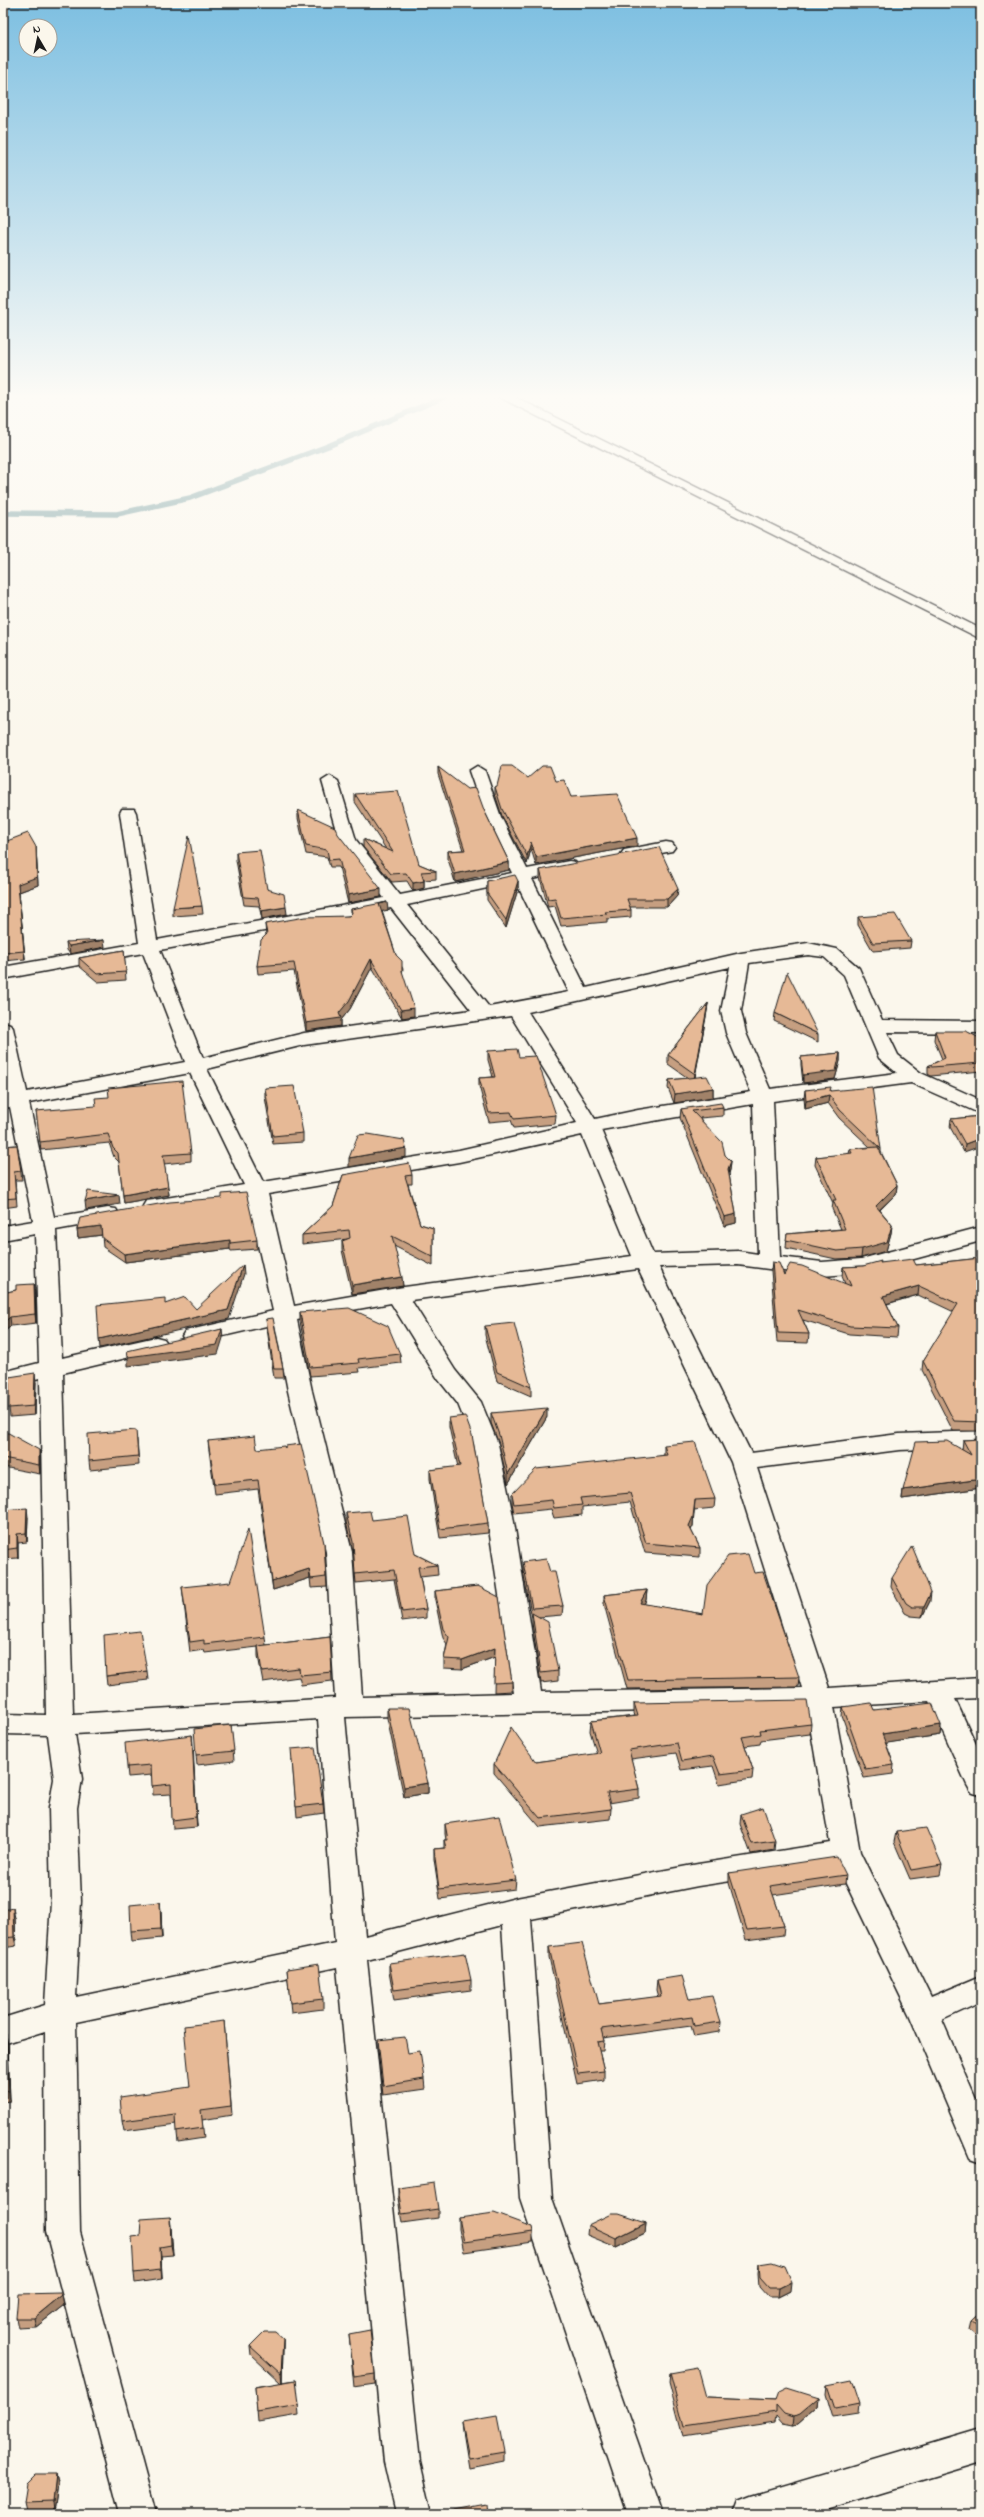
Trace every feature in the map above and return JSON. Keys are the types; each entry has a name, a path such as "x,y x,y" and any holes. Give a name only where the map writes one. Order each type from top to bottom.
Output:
{"street":[{"path":"736,512 981,635"},
{"path":"477,771 493,817 523,874 580,994"},
{"path":"330,781 348,841 394,902 484,1015"},
{"path":"128,813 149,946 196,1066 256,1188 285,1315 300,1391 339,1552 340,1708 344,1834 351,1952 402,2462 414,2514"},
{"path":"613,857 666,847"},
{"path":"3,973 394,902 523,874 583,863"},
{"path":"11,1101 196,1066 304,1039 484,1015 741,959 808,949 830,954 852,972 876,1026 888,1058 914,1077 981,1108"},
{"path":"741,959 732,1012 736,1033 763,1096 769,1262"},
{"path":"516,1009 590,1128 645,1261 743,1462 819,1698 846,1852 924,2014 977,2131"},
{"path":"876,1026 981,1028"},
{"path":"3,1028 11,1101 45,1225 51,1368 60,1725 68,1779 63,1808 66,1901 60,2013 63,2232 138,2514"},
{"path":"3,1233 256,1188 346,1176 459,1156 590,1128 638,1116 763,1096 914,1077"},
{"path":"3,1379 285,1315 397,1295 645,1261 738,1258 822,1269 862,1266 979,1238"},
{"path":"397,1295 446,1374 469,1402 486,1444 500,1516 529,1702"},
{"path":"743,1462 899,1442 981,1439"},
{"path":"3,1724 60,1725 340,1708 529,1702 819,1698 981,1688"},
{"path":"938,1691 981,1785"},
{"path":"3,2031 60,2013 351,1952 516,1910 698,1875 846,1852"},
{"path":"516,1910 536,2198 645,2514"},
{"path":"924,2014 981,1988"},
{"path":"751,2514 981,2445"}],"building":[{"path":"502,766 512,766 528,778 542,766 550,766 556,781 564,780 571,797 617,794 637,838 536,857 531,842 527,856 502,809 495,787 497,786"},
{"path":"438,767 467,789 476,788 484,810 509,862 455,874 448,851 465,850"},
{"path":"398,791 419,864 436,871 421,872 424,881 413,883 406,873 391,874 363,839 393,852 355,794"},
{"path":"298,810 335,827 338,834 381,889 348,895 339,859 329,860 327,850 306,846"},
{"path":"28,833 36,847 37,877 18,884 24,951 3,953 3,838 7,841"},
{"path":"189,836 202,906 173,908"},
{"path":"659,847 678,889 667,899 627,899 631,910 605,912 607,914 561,918 555,898 548,899 540,870"},
{"path":"260,850 267,889 284,894 286,907 261,911 258,898 244,897 236,852"},
{"path":"515,875 518,881 506,920 487,893 487,881"},
{"path":"387,902 379,904 396,955 402,961 402,971 414,1008 401,1010 371,959 349,1001 339,1013 341,1018 306,1023 294,963 257,966 261,940 267,934 265,924 305,917 349,916 352,913 351,909"},
{"path":"895,914 911,941 873,943 858,917"},
{"path":"104,940 69,946 66,942"},
{"path":"124,950 126,972 97,974 79,958"},
{"path":"787,972 818,1034 775,1013"},
{"path":"708,1003 695,1074 668,1055"},
{"path":"935,1031 966,1031 981,1039 981,1063 932,1067 928,1066 945,1058"},
{"path":"517,1049 519,1057 536,1056 556,1115 514,1119 511,1112 489,1113 479,1078 495,1077 488,1051"},
{"path":"840,1053 836,1071 803,1075 801,1057"},
{"path":"707,1076 713,1088 675,1094 669,1080"},
{"path":"182,1081 191,1153 163,1155 168,1187 123,1195 118,1153 113,1148 108,1134 40,1142 36,1111 96,1106 95,1098 109,1097 108,1088"},
{"path":"294,1086 303,1133 273,1136 265,1088"},
{"path":"831,1087 830,1091 872,1087 881,1149 840,1110 829,1095 806,1101 805,1090"},
{"path":"721,1103 723,1107 692,1111 722,1142 725,1155 731,1161 728,1169 736,1214 724,1217 681,1109"},
{"path":"981,1116 981,1138 965,1144 951,1119"},
{"path":"368,1134 404,1140 406,1148 349,1158 358,1135"},
{"path":"17,1145 21,1171 14,1172 16,1198 3,1199 3,1146"},
{"path":"878,1147 897,1185 876,1206 892,1225 887,1242 862,1249 837,1251 786,1240 787,1234 845,1229 833,1200 836,1200 816,1157 852,1153 850,1149"},
{"path":"409,1163 412,1175 405,1176 420,1224 433,1228 433,1257 392,1236 402,1277 352,1285 342,1241 350,1238 349,1230 302,1235 333,1206 343,1175"},
{"path":"88,1191 119,1195 85,1201"},
{"path":"246,1192 257,1240 230,1243 230,1240 124,1254 102,1238 101,1226 77,1229 80,1218 170,1202 222,1198 222,1194"},
{"path":"981,1258 981,1367 979,1369 981,1372 981,1422 954,1421 923,1361 958,1304 919,1286 883,1296 898,1328 850,1326 798,1310 809,1334 778,1333 772,1262 779,1263 784,1275 790,1264 802,1266 851,1286 843,1267 863,1266 881,1261 880,1263 913,1259 916,1265"},
{"path":"243,1265 228,1310 99,1339 97,1305 165,1298 165,1304 185,1297 196,1309"},
{"path":"34,1284 35,1314 10,1317 3,1323 3,1293 16,1290 16,1285"},
{"path":"349,1308 388,1326 400,1354 358,1359 359,1363 310,1367 300,1312"},
{"path":"273,1318 283,1369 274,1369 266,1319"},
{"path":"514,1323 531,1387 497,1372 485,1326"},
{"path":"222,1329 217,1345 128,1357 127,1351"},
{"path":"35,1373 34,1406 9,1408 9,1377"},
{"path":"547,1408 508,1474 499,1435 491,1413"},
{"path":"465,1416 472,1435 488,1523 440,1529 430,1470 460,1466 449,1418"},
{"path":"3,1430 39,1450 39,1465 3,1458"},
{"path":"136,1430 138,1456 89,1461 88,1434"},
{"path":"255,1436 257,1449 284,1446 285,1448 285,1446 301,1444 324,1543 326,1577 311,1579 309,1569 272,1581 258,1480 215,1484 208,1441"},
{"path":"981,1439 981,1479 903,1490 916,1442 947,1441 971,1455 963,1440"},
{"path":"695,1442 715,1499 695,1500 693,1517 689,1526 700,1548 646,1543 630,1493 580,1498 582,1505 554,1508 552,1500 514,1504 512,1494 536,1469 667,1455 664,1445"},
{"path":"27,1508 26,1533 17,1534 17,1548 3,1550 3,1510"},
{"path":"370,1511 372,1520 408,1516 415,1554 437,1565 418,1567 426,1609 402,1612 394,1570 355,1574 353,1542 346,1513"},
{"path":"248,1529 265,1637 204,1644 204,1640 190,1642 182,1587 230,1582"},
{"path":"912,1546 931,1592 924,1607 912,1607 906,1603 892,1578"},
{"path":"748,1554 754,1573 763,1572 799,1677 628,1680 604,1595 647,1590 640,1603 703,1614 707,1585 728,1556"},
{"path":"546,1559 550,1572 555,1572 563,1606 532,1608 523,1562"},
{"path":"478,1586 499,1597 512,1682 494,1683 495,1648 462,1660 444,1659 449,1637 443,1629 435,1591"},
{"path":"532,1613 548,1622 558,1671 541,1673"},
{"path":"140,1631 147,1671 106,1676 104,1635"},
{"path":"330,1637 332,1672 300,1675 299,1668 262,1672 258,1646"},
{"path":"807,1700 811,1724 760,1730 761,1734 742,1737 753,1770 720,1774 713,1756 682,1761 677,1743 629,1750 639,1789 607,1793 611,1809 540,1818 494,1764 511,1727 536,1762 600,1753 591,1721 638,1716 634,1703"},
{"path":"871,1703 874,1710 932,1703 941,1725 882,1734 894,1765 865,1769 843,1707"},
{"path":"387,1708 409,1708 428,1783 404,1787"},
{"path":"231,1725 234,1751 196,1755 194,1729"},
{"path":"192,1735 196,1817 172,1820 171,1784 152,1786 151,1765 127,1767 125,1743"},
{"path":"315,1747 323,1804 296,1807 291,1749"},
{"path":"763,1807 775,1841 752,1844 741,1814"},
{"path":"499,1816 516,1880 439,1889 434,1849 446,1848 444,1840 448,1840 445,1824"},
{"path":"926,1828 942,1865 911,1870 896,1832"},
{"path":"837,1857 846,1875 770,1886 784,1926 747,1930 729,1873"},
{"path":"160,1902 161,1929 131,1931 130,1905"},
{"path":"13,1908 14,1937 3,1938 3,1910"},
{"path":"582,1943 599,2004 661,1996 657,1980 682,1976 689,1999 712,1996 720,2022 694,2026 692,2017 601,2029 604,2041 597,2042 604,2071 578,2074 549,1947"},
{"path":"465,1953 471,1980 394,1990 389,1963"},
{"path":"319,1964 323,1999 290,2003 287,1969"},
{"path":"224,2021 231,2106 201,2110 203,2128 176,2132 175,2114 122,2121 120,2097 190,2087 184,2026"},
{"path":"3,2034 6,2034 9,2091 3,2092"},
{"path":"405,2037 408,2053 420,2051 424,2079 383,2086 378,2040"},
{"path":"434,2183 438,2209 402,2214 398,2188"},
{"path":"494,2213 532,2227 533,2232 464,2242 459,2218"},
{"path":"611,2214 619,2214 646,2223 616,2238 588,2225"},
{"path":"170,2217 171,2245 160,2247 161,2270 134,2273 132,2237 140,2236 141,2219"},
{"path":"772,2262 784,2266 791,2282 779,2288 769,2288 760,2278 759,2264"},
{"path":"61,2293 62,2295 34,2318 16,2318 18,2294"},
{"path":"981,2312 981,2329 971,2321"},
{"path":"370,2330 375,2374 354,2377 349,2334"},
{"path":"264,2332 275,2332 283,2339 281,2374 250,2346"},
{"path":"698,2368 706,2397 776,2400 779,2392 787,2388 819,2398 799,2415 794,2417 784,2414 776,2405 776,2412 684,2426 670,2373"},
{"path":"296,2380 299,2405 257,2412 255,2387"},
{"path":"852,2380 860,2404 835,2409 827,2385"},
{"path":"497,2416 504,2452 469,2458 462,2422"},
{"path":"36,2474 56,2474 53,2501 24,2502 27,2483"},
{"path":"487,2504 488,2514 451,2514 450,2511"}],"waterway":[{"path":"3,513 117,514 124,512"}]}
